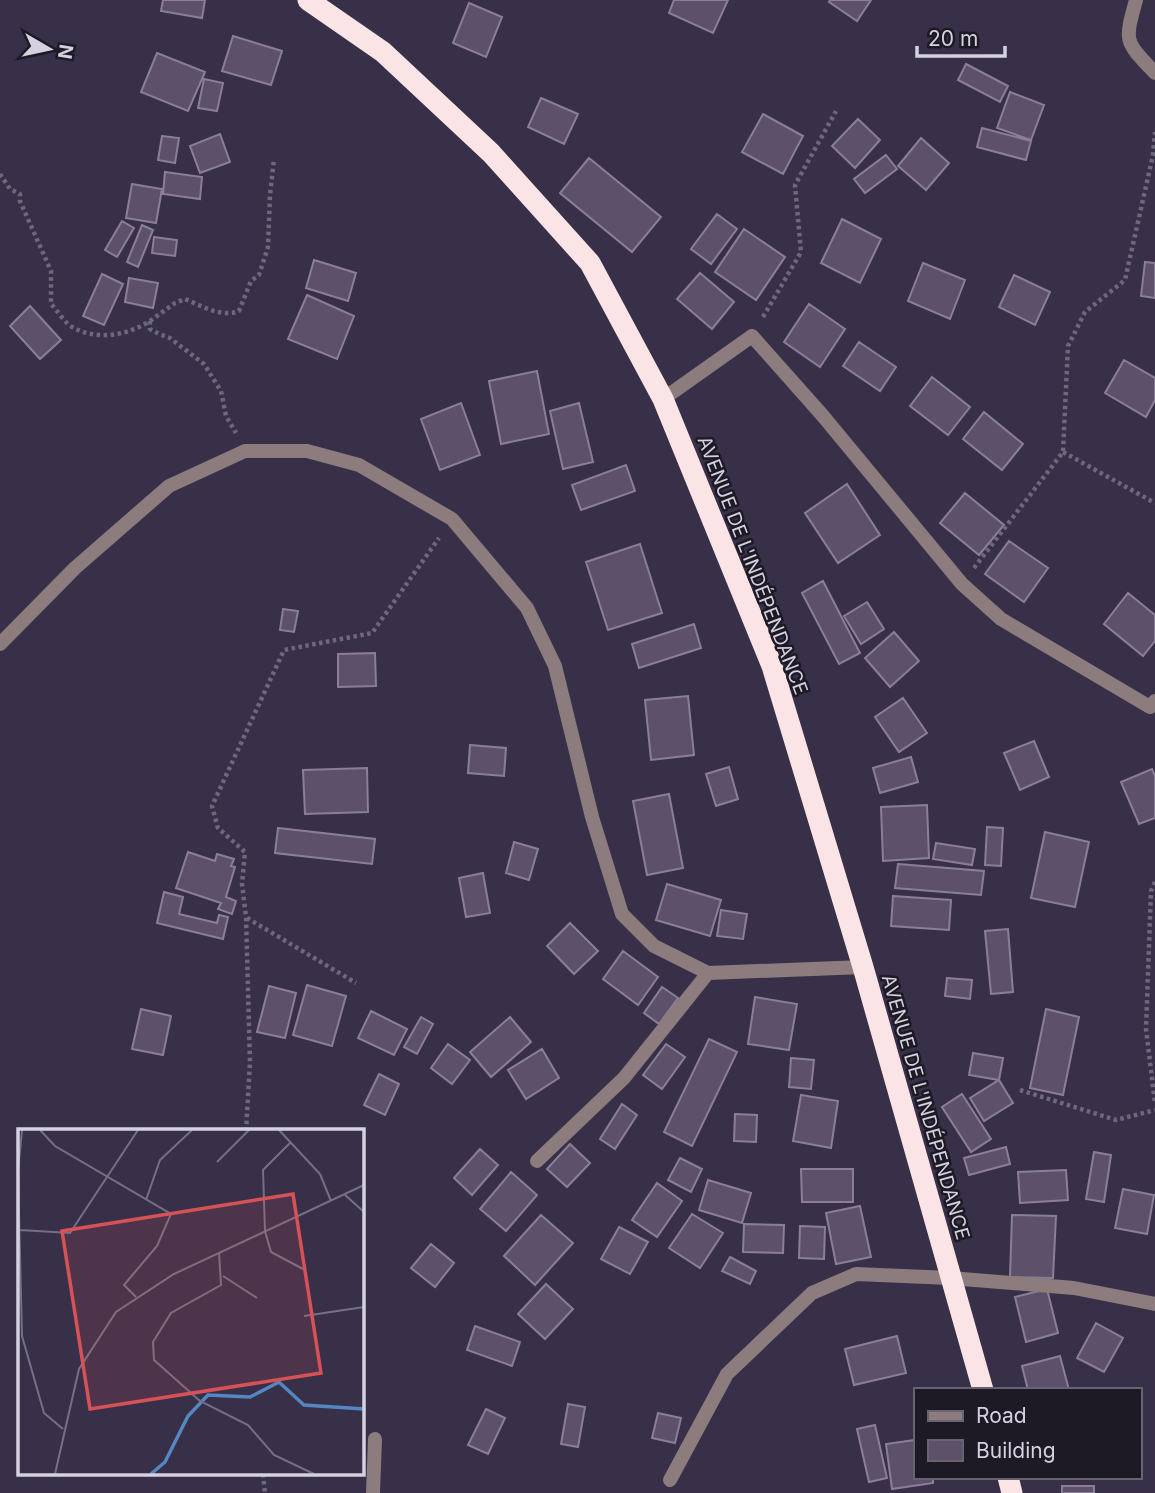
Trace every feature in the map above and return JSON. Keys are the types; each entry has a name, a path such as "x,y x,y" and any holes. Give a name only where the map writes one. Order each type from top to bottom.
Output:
{"highway":[{"name":"AVENUE DE L'INDÉPENDANCE","path":"308,0 383,52 491,153 590,263 663,399 772,666 863,967 982,1388"}],"street":[{"path":"1136,0 1127,31 1131,48 1155,73"},
{"path":"663,399 752,336 823,416 962,584 1001,619 1150,707 1155,701"},
{"path":"0,644 75,568 169,486 246,451 307,451 359,465 452,519 527,608 555,666 592,817 622,914 654,946 708,973 863,967"},
{"path":"537,1161 624,1078 708,973"},
{"path":"670,1480 727,1374 813,1293 856,1274 1074,1288 1155,1304"},
{"path":"373,1493 375,1438"}],"path":[{"path":"752,336 801,252 795,185 836,111"},
{"path":"962,584 1063,452 1068,346 1085,312 1125,280 1153,155 1155,132"},
{"path":"0,174 10,189 20,194 20,201 51,271 51,304 72,327 89,334 104,335 120,334 140,327 175,303 186,299 211,310 230,314 239,311 251,281 259,275 268,247 274,159"},
{"path":"150,321 150,329 170,338 204,364 221,391 226,416 246,451"},
{"path":"1063,452 1155,503"},
{"path":"246,1129 250,1063 246,917 242,884 245,852 218,828 212,806 284,650 372,633 452,519"},
{"path":"1155,882 1151,891 1146,1029 1155,1100"},
{"path":"246,917 356,983"},
{"path":"1020,1090 1116,1119 1155,1110"}],"building":[{"path":"163,0 205,0 202,18 161,11"},
{"path":"674,0 728,0 713,33 669,13"},
{"path":"871,0 857,21 829,2"},
{"path":"469,3 502,17 486,57 453,43"},
{"path":"233,36 282,51 271,85 222,71"},
{"path":"157,53 205,72 188,111 141,92"},
{"path":"966,64 1008,86 1000,102 958,80"},
{"path":"204,79 223,83 217,111 198,108"},
{"path":"1010,92 1044,105 1031,140 997,128"},
{"path":"541,98 578,114 564,144 528,127"},
{"path":"763,114 803,136 783,174 742,152"},
{"path":"858,119 880,140 855,168 832,146"},
{"path":"982,128 1031,141 1026,160 977,147"},
{"path":"220,134 230,162 200,173 190,146"},
{"path":"162,136 179,138 175,163 158,160"},
{"path":"921,138 949,163 926,190 898,166"},
{"path":"886,155 897,169 865,193 854,179"},
{"path":"589,158 661,217 632,252 560,193"},
{"path":"165,172 202,177 200,199 163,194"},
{"path":"132,184 162,189 156,223 126,218"},
{"path":"717,214 737,229 711,264 691,249"},
{"path":"842,219 881,239 860,283 821,263"},
{"path":"122,221 134,228 117,257 105,250"},
{"path":"142,225 153,230 138,267 127,262"},
{"path":"744,229 785,257 756,300 715,272"},
{"path":"154,237 177,240 175,256 152,253"},
{"path":"314,260 356,273 348,301 306,288"},
{"path":"1145,262 1155,263 1155,298 1141,296"},
{"path":"923,263 965,280 950,319 908,301"},
{"path":"700,273 734,302 712,329 677,299"},
{"path":"102,274 123,284 104,325 83,316"},
{"path":"1014,275 1050,292 1035,325 999,307"},
{"path":"129,278 158,283 153,308 125,302"},
{"path":"307,295 354,316 337,359 288,339"},
{"path":"809,304 845,329 820,367 784,342"},
{"path":"30,306 61,340 40,359 10,326"},
{"path":"859,342 896,367 880,391 843,366"},
{"path":"1124,360 1155,378 1155,400 1146,417 1105,393"},
{"path":"537,371 549,434 501,444 489,381"},
{"path":"932,377 970,407 948,435 910,406"},
{"path":"461,403 480,455 440,470 421,419"},
{"path":"579,403 593,462 563,469 550,411"},
{"path":"984,412 1023,444 1002,470 963,439"},
{"path":"626,465 635,491 581,510 572,485"},
{"path":"847,484 880,535 838,563 805,513"},
{"path":"965,493 1004,525 979,555 940,523"},
{"path":"1009,541 1048,568 1024,602 985,574"},
{"path":"640,544 662,613 608,630 586,562"},
{"path":"823,581 860,653 839,664 802,593"},
{"path":"1128,593 1155,615 1155,641 1143,656 1104,624"},
{"path":"867,602 884,629 861,644 844,616"},
{"path":"283,609 298,611 294,632 280,630"},
{"path":"694,624 701,648 639,668 632,644"},
{"path":"894,632 919,661 890,687 865,658"},
{"path":"375,653 376,686 338,687 338,654"},
{"path":"688,696 694,755 651,760 645,700"},
{"path":"903,698 927,733 899,752 875,717"},
{"path":"1034,741 1049,777 1020,790 1004,753"},
{"path":"470,745 506,748 504,776 468,773"},
{"path":"911,757 918,782 880,793 873,768"},
{"path":"729,767 738,799 716,806 706,774"},
{"path":"367,768 368,812 305,814 303,770"},
{"path":"1152,769 1155,776 1155,818 1139,824 1121,782"},
{"path":"669,794 683,868 647,875 633,801"},
{"path":"927,805 929,858 883,861 881,807"},
{"path":"987,827 1003,828 1001,866 985,865"},
{"path":"278,828 375,839 372,864 275,853"},
{"path":"1045,832 1089,842 1075,907 1031,898"},
{"path":"514,842 538,849 529,880 506,873"},
{"path":"936,843 975,849 972,865 933,859"},
{"path":"188,852 215,861 217,854 234,859 231,866 235,867 226,897 236,901 232,914 218,909 221,903 176,888"},
{"path":"898,864 984,871 981,895 895,888"},
{"path":"483,873 490,913 466,917 459,878"},
{"path":"667,884 721,900 710,936 656,920"},
{"path":"164,892 183,897 179,914 217,923 219,915 228,917 223,939 157,923"},
{"path":"893,896 951,900 949,930 891,926"},
{"path":"721,910 747,914 743,939 717,936"},
{"path":"570,923 598,951 574,974 547,946"},
{"path":"1008,929 1013,992 991,994 985,931"},
{"path":"623,951 658,977 638,1005 603,979"},
{"path":"947,978 972,980 970,999 945,996"},
{"path":"307,985 346,996 332,1046 293,1035"},
{"path":"269,986 296,993 285,1038 257,1032"},
{"path":"662,987 678,998 659,1024 644,1013"},
{"path":"755,997 797,1004 789,1050 748,1044"},
{"path":"141,1009 171,1016 163,1055 132,1049"},
{"path":"1046,1009 1079,1017 1063,1095 1030,1088"},
{"path":"371,1011 407,1029 394,1055 358,1038"},
{"path":"421,1017 433,1024 417,1054 404,1047"},
{"path":"510,1017 531,1042 491,1077 470,1052"},
{"path":"709,1039 737,1052 692,1146 664,1132"},
{"path":"448,1044 470,1060 452,1084 431,1068"},
{"path":"666,1044 685,1057 662,1089 643,1075"},
{"path":"542,1049 559,1078 526,1099 508,1070"},
{"path":"973,1053 1003,1058 999,1080 969,1075"},
{"path":"791,1058 814,1060 811,1089 789,1087"},
{"path":"379,1074 399,1084 385,1115 364,1105"},
{"path":"999,1080 1013,1103 984,1121 970,1098"},
{"path":"962,1094 991,1139 971,1152 942,1107"},
{"path":"801,1095 838,1101 831,1148 793,1141"},
{"path":"622,1104 637,1115 615,1149 600,1139"},
{"path":"735,1114 757,1115 756,1142 734,1141"},
{"path":"570,1144 590,1163 567,1187 547,1169"},
{"path":"1006,1147 1010,1164 969,1175 964,1158"},
{"path":"480,1149 498,1165 472,1195 454,1178"},
{"path":"1094,1152 1111,1155 1104,1202 1086,1199"},
{"path":"680,1158 702,1169 691,1192 668,1180"},
{"path":"801,1169 853,1169 853,1202 802,1202"},
{"path":"1066,1170 1068,1200 1020,1203 1018,1172"},
{"path":"511,1172 537,1195 506,1231 480,1209"},
{"path":"708,1180 751,1193 742,1223 699,1210"},
{"path":"657,1183 682,1201 657,1237 632,1220"},
{"path":"1123,1189 1154,1195 1147,1234 1115,1228"},
{"path":"860,1206 871,1257 836,1264 826,1213"},
{"path":"692,1214 723,1233 700,1268 669,1248"},
{"path":"541,1215 573,1243 535,1285 504,1256"},
{"path":"1012,1215 1056,1216 1053,1278 1010,1277"},
{"path":"744,1224 784,1225 783,1253 743,1252"},
{"path":"800,1226 825,1227 824,1259 799,1258"},
{"path":"619,1227 648,1242 630,1274 601,1259"},
{"path":"431,1244 454,1263 435,1287 411,1268"},
{"path":"730,1257 756,1271 750,1284 722,1271"},
{"path":"546,1284 573,1309 545,1339 518,1314"},
{"path":"1047,1289 1058,1333 1026,1342 1015,1297"},
{"path":"1096,1323 1123,1338 1104,1372 1077,1358"},
{"path":"475,1326 520,1342 512,1366 467,1350"},
{"path":"897,1336 906,1373 854,1385 845,1349"},
{"path":"1060,1356 1068,1388 1028,1388 1022,1366"},
{"path":"568,1404 585,1407 578,1447 561,1444"},
{"path":"486,1409 505,1418 488,1454 468,1445"},
{"path":"658,1413 681,1418 675,1443 652,1438"},
{"path":"875,1425 887,1478 869,1482 857,1429"},
{"path":"914,1440 914,1479 933,1479 933,1483 892,1489 886,1444"},
{"path":"1062,1486 1094,1486 1094,1493 1062,1493"}]}
